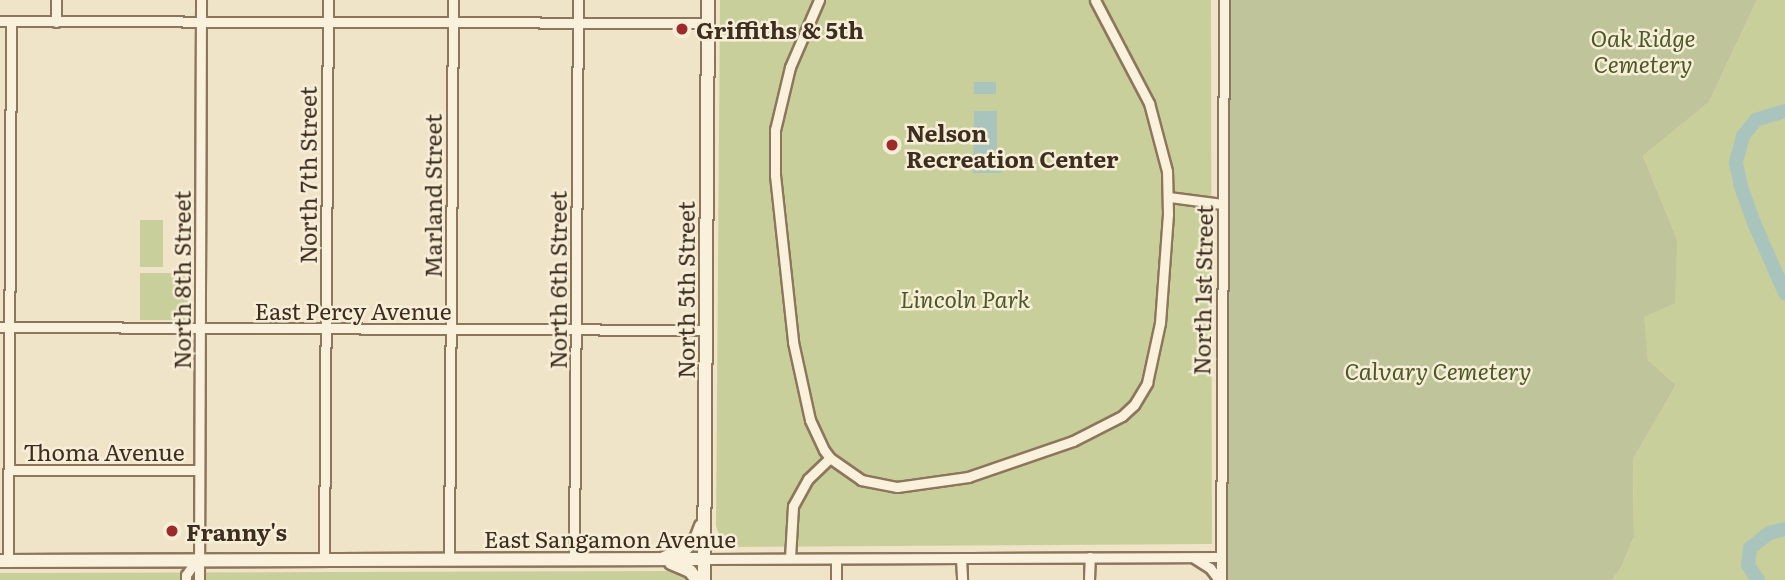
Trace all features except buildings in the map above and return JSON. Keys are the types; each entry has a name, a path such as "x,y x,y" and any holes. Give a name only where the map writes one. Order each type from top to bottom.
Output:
{"main road":[{"name":"North 5th Street","path":"704,580 708,0"},
{"path":"661,560 686,548 696,539 704,520"},
{"name":"East Sangamon Avenue","path":"4,561 704,559"},
{"path":"661,560 690,571 697,580"}],"street":[{"path":"55,22 56,0"},
{"name":"North 8th Street","path":"199,580 201,0"},
{"name":"North 7th Street","path":"324,559 328,0"},
{"name":"Marland Street","path":"449,559 453,0"},
{"name":"North 6th Street","path":"574,560 578,0"},
{"path":"819,0 787,77 778,108 774,148 793,342 810,420 817,439 830,458 861,480 884,486 913,486 1001,468 1073,441 1122,416 1142,394 1155,356 1161,314 1169,197 1164,149 1149,103 1095,0"},
{"name":"North 1st Street","path":"1220,580 1224,0"},
{"path":"0,21 708,23"},
{"path":"4,561 10,470 5,327 11,22"},
{"path":"1169,197 1222,204"},
{"name":"East Percy Avenue","path":"5,327 706,330"},
{"path":"790,558 793,506 808,480 830,458"},
{"name":"Thoma Avenue","path":"10,470 199,470"},
{"path":"1089,580 1090,557"},
{"path":"1193,557 1210,568 1220,580"},
{"name":"East Sangamon Avenue","path":"704,559 1221,557"},
{"path":"961,558 962,580"},
{"name":"North 8th Street","path":"186,580 186,575 197,559"},
{"path":"836,559 836,580"}],"green space":[{"name":"Lincoln Park","path":"720,0 1211,0 1212,544 732,547 720,537 716,526"},
{"name":"Calvary Cemetery","path":"1230,0 1757,0 1709,102 1643,156 1677,239 1675,303 1644,317 1648,360 1676,385 1633,459 1634,537 1621,568 1612,580 1227,580"},
{"path":"1757,0 1785,0 1785,580 1612,580 1621,568 1634,537 1633,459 1676,385 1648,360 1643,317 1677,239 1643,156 1709,102"},
{"path":"140,220 163,220 163,267 140,267"},
{"path":"140,273 188,273 188,320 140,320"},
{"path":"681,571 692,580 0,580 0,573"}],"water":[{"path":"974,82 996,82 996,94 974,94"},
{"path":"974,111 997,111 997,149 1002,150 1002,173 973,173"}],"waterway":[{"path":"1785,111 1756,120 1743,136 1736,163 1741,187 1754,223 1785,293"},
{"path":"1758,580 1748,565 1750,548 1769,533 1785,529"}],"place":[{"name":"Griffiths & 5th","path":"682,29"},
{"name":"Nelson Recreation Center","path":"892,145"},
{"name":"Franny's","path":"172,531"}],"park label":[{"name":"Oak Ridge Cemetery","path":"1643,50"}]}
